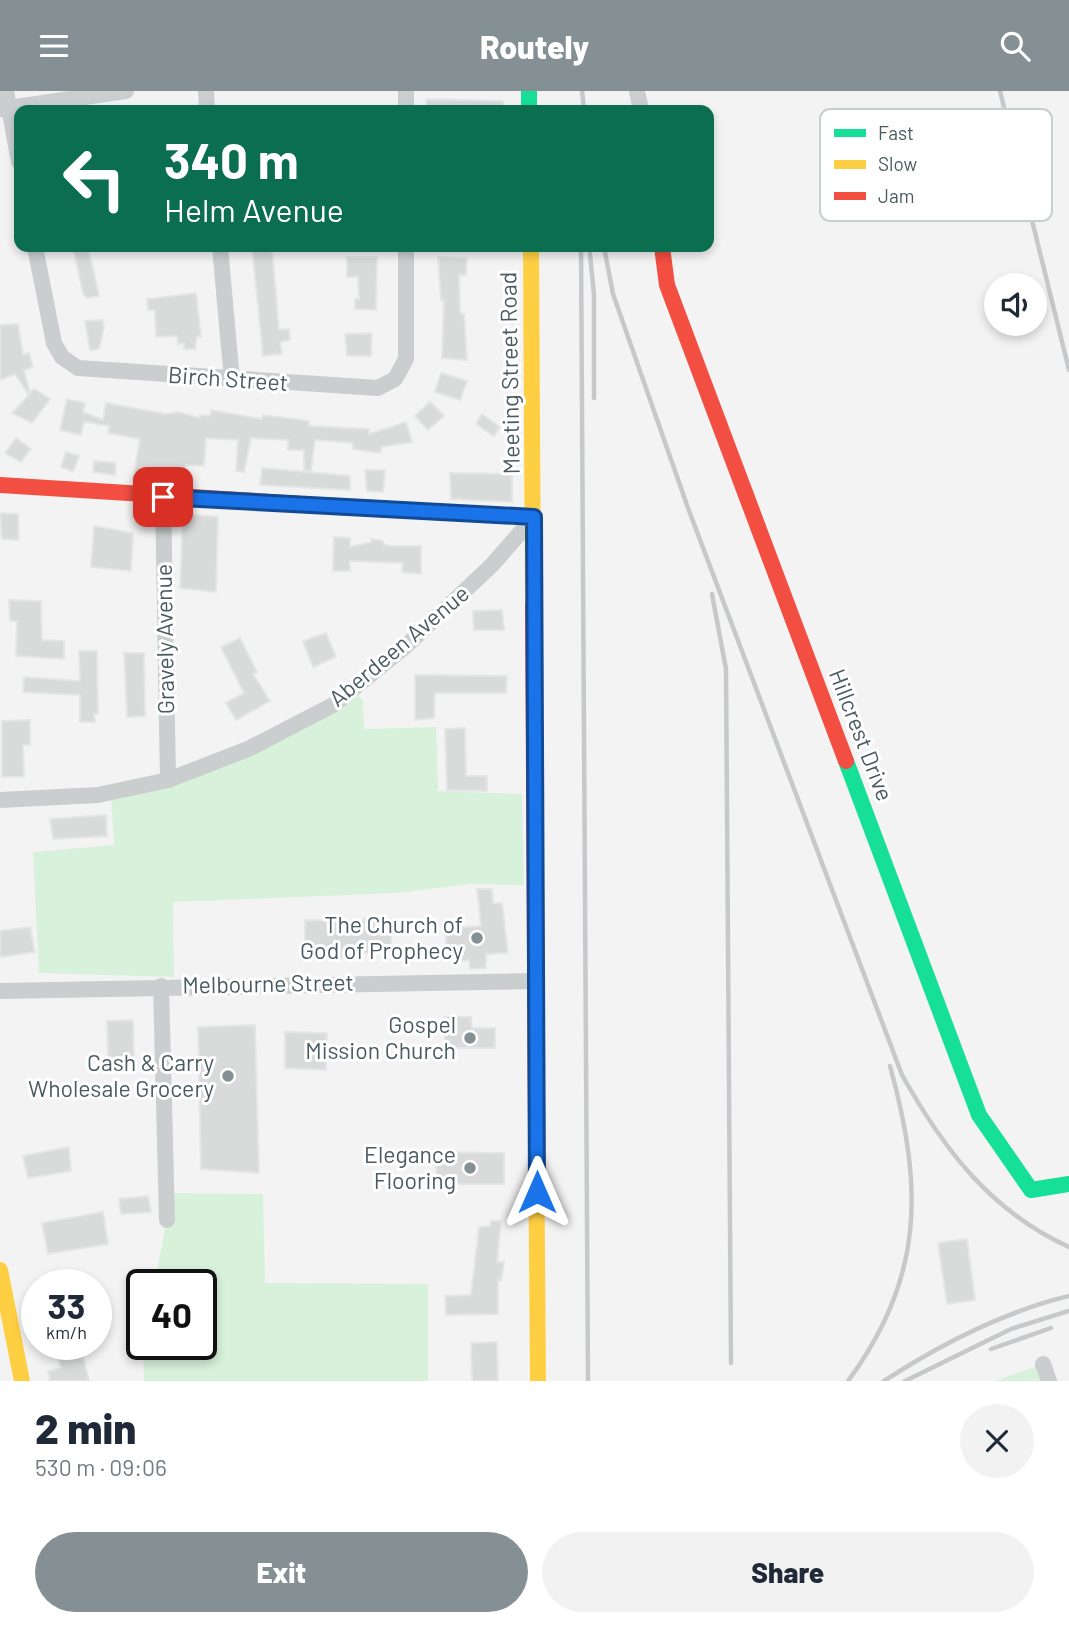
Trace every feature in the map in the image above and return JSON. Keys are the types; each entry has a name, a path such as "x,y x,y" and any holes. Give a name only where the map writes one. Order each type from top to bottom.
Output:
{"street":[{"path":"6,91 4,108 14,144"},
{"path":"25,105 125,91"},
{"name":"Birch Street","path":"36,252 54,343 62,357 78,368 378,388 395,379 406,359 406,252"},
{"path":"220,252 232,380"},
{"name":"Meeting Street Road","path":"531,252 538,1381"},
{"name":"Hillcrest Drive","path":"663,252 672,298 979,1115 1031,1190 1069,1184"},
{"path":"0,485 163,497 534,517"},
{"name":"Gravely Avenue","path":"163,497 167,780"},
{"name":"Aberdeen Avenue","path":"0,800 98,795 167,780 248,749 333,705 407,645 492,565 534,517"},
{"name":"Melbourne Street","path":"0,991 536,981"},
{"path":"161,986 167,1220"},
{"path":"0,1270 22,1381"},
{"path":"1043,1364 1049,1381"}],"green space":[{"path":"352,689 363,701 364,729 436,727 438,791 522,794 524,885 470,884 398,893 173,902 174,977 39,973 33,852 114,845 111,792 168,780"},
{"path":"167,1193 263,1194 265,1283 428,1284 428,1381 144,1381 143,1360 217,1360 217,1269 157,1269 167,1220"},
{"path":"1043,1364 1049,1381 995,1381"}],"building":[{"path":"426,99 503,101 503,105 427,105"},
{"path":"74,252 89,252 99,296 87,298 83,293"},
{"path":"253,252 272,252 279,330 289,329 290,340 280,342 282,354 263,356"},
{"path":"347,257 377,257 376,310 355,309 355,299 359,299 358,277 347,277"},
{"path":"438,257 467,258 466,275 459,275 460,313 464,314 467,360 442,358 444,300 441,300"},
{"path":"196,293 201,337 197,336 195,349 184,349 184,343 178,344 177,336 156,337 155,310 148,310 147,299"},
{"path":"103,320 99,349 90,350 85,321"},
{"path":"18,324 23,355 29,353 33,367 24,370 30,393 34,389 50,399 32,423 12,413 29,395 15,374 0,380 0,325"},
{"path":"372,333 371,356 347,356 345,334"},
{"path":"441,373 467,381 460,400 435,392"},
{"path":"67,399 85,403 83,412 103,420 106,403 166,414 178,412 200,418 200,415 210,416 211,410 262,419 263,415 309,421 309,426 369,429 369,434 406,422 412,442 381,447 381,453 353,449 353,443 315,440 311,471 304,471 304,450 288,450 288,440 251,438 244,472 236,471 238,440 206,438 204,466 186,465 186,473 170,471 169,483 133,479 140,439 108,433 110,426 84,422 81,435 60,430"},
{"path":"430,402 444,416 428,430 415,416"},
{"path":"482,414 500,427 494,436 476,424"},
{"path":"16,438 31,449 21,462 5,453"},
{"path":"66,452 79,456 73,472 61,467"},
{"path":"94,461 116,463 115,475 93,472"},
{"path":"262,468 350,476 350,490 260,485"},
{"path":"365,470 385,470 383,492 367,491"},
{"path":"450,473 512,474 512,502 451,499"},
{"path":"0,513 18,514 19,540 2,539"},
{"path":"183,514 218,517 216,592 180,588"},
{"path":"94,526 133,533 131,571 91,567"},
{"path":"334,537 350,538 350,547 372,542 371,539 383,541 383,544 389,546 421,546 421,574 402,572 403,563 350,561 350,571 333,571"},
{"path":"9,600 41,601 42,640 64,641 64,659 16,656 17,621 10,621"},
{"path":"502,610 504,630 474,630 473,611"},
{"path":"326,633 336,657 313,667 303,641"},
{"path":"240,638 257,672 253,674 270,701 236,720 226,703 244,693 221,647"},
{"path":"79,651 97,651 98,714 94,714 95,722 80,722 80,695 23,692 24,677 80,681"},
{"path":"124,653 144,653 145,716 127,717"},
{"path":"415,675 507,676 506,693 435,693 434,718 415,720"},
{"path":"30,720 30,745 23,745 24,777 2,777 2,721"},
{"path":"465,728 466,776 487,776 487,791 447,790 445,729"},
{"path":"106,815 107,836 53,839 50,819"},
{"name":"The Church of God of Prophecy","path":"477,889 492,889 493,903 502,903 508,953 486,954 486,968 470,969 469,960 461,961 460,949 447,950 445,928 481,926"},
{"path":"364,918 391,919 391,953 355,953 354,958 318,957 318,953 305,953 305,920 364,921"},
{"path":"30,927 35,952 0,957 0,931"},
{"name":"Gospel Mission Church","path":"444,1017 471,1017 472,1028 495,1028 495,1048 445,1048"},
{"path":"133,1020 134,1056 108,1058 107,1021"},
{"name":"Cash & Carry Wholesale Grocery","path":"255,1025 259,1173 201,1169 198,1027"},
{"path":"285,1032 327,1033 326,1070 285,1068"},
{"path":"69,1147 71,1171 28,1178 23,1156"},
{"name":"Elegance Flooring","path":"436,1152 504,1153 504,1184 437,1184"},
{"path":"148,1196 151,1212 121,1214 119,1199"},
{"path":"103,1212 108,1244 48,1254 42,1223"},
{"path":"491,1221 501,1221 497,1262 504,1262 501,1281 498,1280 498,1314 446,1315 445,1296 471,1295 479,1227 490,1226"},
{"path":"967,1239 975,1300 947,1304 938,1243"},
{"path":"497,1342 498,1381 472,1381 471,1343"},
{"path":"59,1360 84,1360 89,1381 50,1381 48,1371 61,1368"}],"railway":[{"path":"582,91 583,105"},
{"path":"1000,91 1004,109"},
{"path":"1032,221 1069,370"},
{"path":"581,252 588,1381"},
{"path":"605,252 613,294 688,508 902,1075 934,1128 971,1175 1015,1215 1069,1247"},
{"path":"590,254 594,295 594,398"},
{"path":"712,594 726,669 731,1363"},
{"path":"848,1381 873,1343 892,1305 904,1267 910,1229 912,1191 908,1151 890,1066"},
{"path":"884,1381 928,1354 996,1320 1069,1296"},
{"path":"905,1381 1011,1329 1069,1311"},
{"path":"991,1349 1051,1328"}],"traffic: fast":[{"path":"529,91 529,105"},
{"path":"302,504 534,517"},
{"path":"846,761 979,1115 1031,1190 1069,1184"}],"traffic: slow":[{"path":"531,252 533,605"},
{"path":"536,1128 538,1381"},
{"path":"0,1270 22,1381"}],"traffic: jam":[{"path":"663,252 667,285 846,761"},
{"path":"0,485 302,504"},
{"path":"533,605 536,1128"}],"place":[{"name":"The Church of God of Prophecy","path":"477,938"},
{"name":"Gospel Mission Church","path":"470,1038"},
{"name":"Cash & Carry Wholesale Grocery","path":"228,1076"},
{"name":"Elegance Flooring","path":"470,1168"}],"route":[{"path":"163,497 534,517 537,1192"}]}
